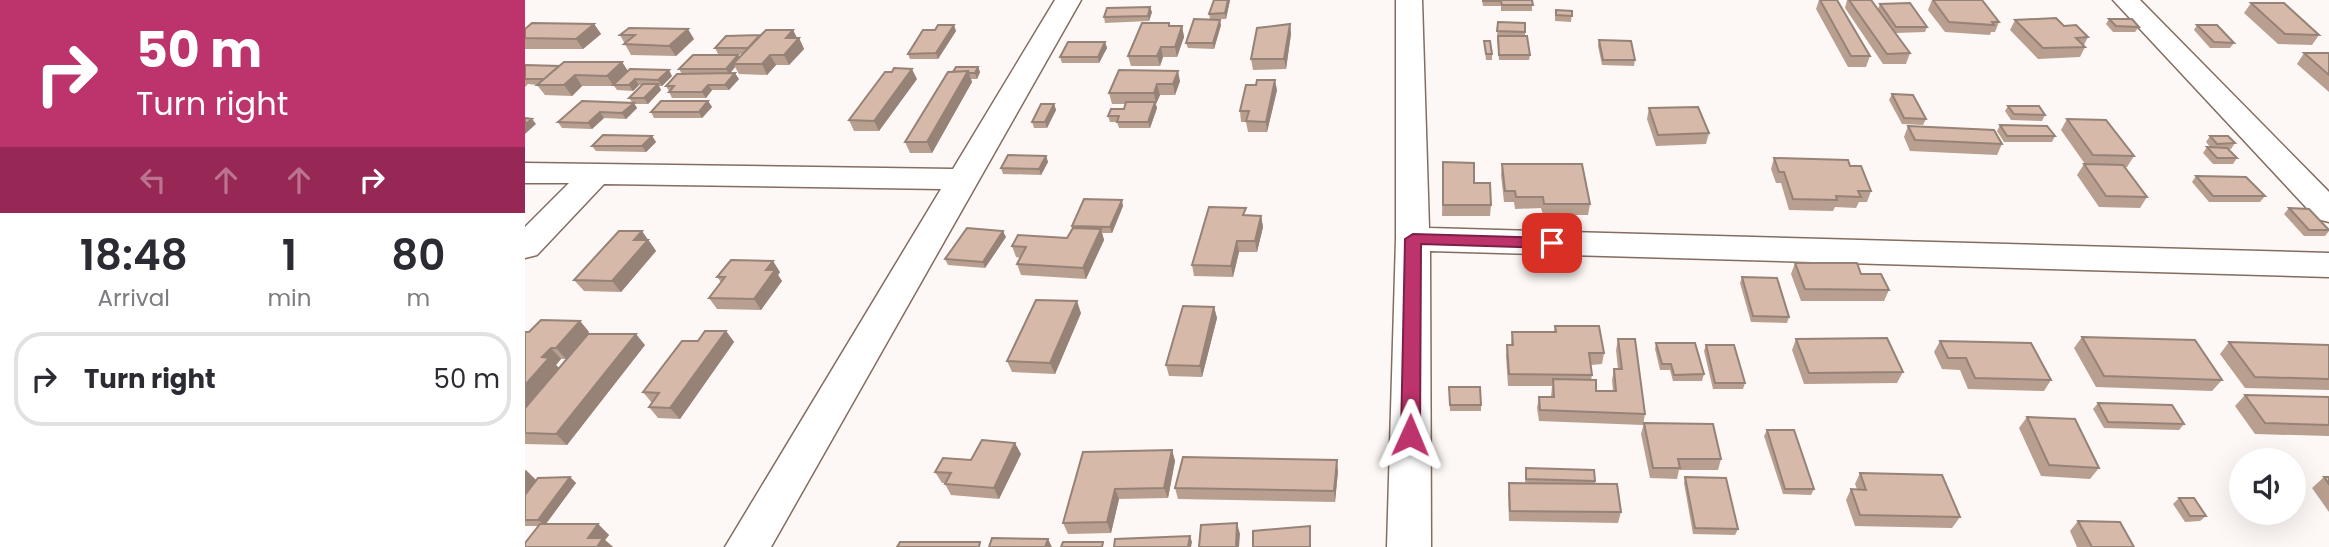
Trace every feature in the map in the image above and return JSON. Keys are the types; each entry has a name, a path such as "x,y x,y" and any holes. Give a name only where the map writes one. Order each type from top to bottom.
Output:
{"street":[{"path":"747,547 961,178 1068,0"},
{"path":"1409,0 1413,239 1409,547"},
{"path":"2126,0 2329,211"},
{"path":"525,173 961,178"},
{"path":"525,247 596,173"},
{"path":"1413,239 2329,265"}],"building":[{"path":"1214,0 1228,0 1225,13 1209,14"},
{"path":"1483,0 1532,0 1533,5 1502,5 1501,1"},
{"path":"1820,0 1837,0 1870,56 1851,56"},
{"path":"1849,0 1871,0 1910,53 1887,54"},
{"path":"1933,0 1982,0 1999,22 1992,22 1994,25 1949,22"},
{"path":"1910,3 1927,27 1896,27 1880,4"},
{"path":"2251,3 2284,3 2319,35 2285,34"},
{"path":"1150,7 1148,16 1104,17 1107,8"},
{"path":"1556,10 1572,11 1572,16 1556,15"},
{"path":"2056,18 2064,26 2076,25 2088,37 2076,38 2085,47 2043,48 2015,20"},
{"path":"1194,19 1220,20 1213,43 1186,43"},
{"path":"2109,19 2132,19 2139,27 2116,26"},
{"path":"1498,22 1525,23 1525,32 1497,31"},
{"path":"532,23 594,24 576,39 525,38 525,29"},
{"path":"1142,23 1182,26 1175,47 1161,47 1157,56 1128,56"},
{"path":"1290,24 1284,59 1251,59 1257,28"},
{"path":"938,25 954,25 936,53 908,54 923,30 935,30"},
{"path":"2197,25 2217,25 2234,43 2214,42"},
{"path":"629,28 688,29 669,46 624,44 635,35 620,35"},
{"path":"766,30 793,30 786,38 799,38 784,55 770,55 762,64 733,64"},
{"path":"760,35 748,48 715,48 726,36"},
{"path":"1498,36 1527,36 1530,55 1499,55"},
{"path":"1599,40 1631,41 1635,60 1603,60"},
{"path":"1484,41 1490,41 1492,54 1486,54"},
{"path":"1068,42 1105,42 1098,57 1060,57"},
{"path":"2304,53 2329,53 2329,75"},
{"path":"693,55 738,55 726,69 679,69"},
{"path":"564,62 622,62 607,76 575,75 564,85 537,85"},
{"path":"525,65 559,66 544,79 525,79"},
{"path":"956,67 978,67 975,73 969,73 953,72"},
{"path":"894,68 912,69 874,121 849,120 885,72 892,72"},
{"path":"630,69 669,70 658,80 635,79 629,85 613,85"},
{"path":"1119,70 1178,71 1173,84 1157,84 1154,93 1109,93"},
{"path":"968,71 927,142 905,142 948,72"},
{"path":"735,73 725,85 708,85 702,92 669,92 674,86 666,86 677,74"},
{"path":"1257,80 1275,80 1266,122 1246,121 1249,111 1240,111 1246,85 1256,85"},
{"path":"643,84 658,84 644,98 629,98"},
{"path":"1892,94 1913,95 1926,119 1904,118"},
{"path":"582,101 634,103 622,113 600,112 588,123 558,122"},
{"path":"661,101 708,101 699,112 651,112"},
{"path":"1126,102 1155,102 1148,122 1117,122 1119,116 1108,116 1111,109 1124,109"},
{"path":"1041,104 1054,104 1045,122 1032,122"},
{"path":"2008,106 2039,106 2045,115 2014,114"},
{"path":"1698,107 1709,133 1658,135 1649,108"},
{"path":"2067,119 2106,120 2134,156 2093,155"},
{"path":"2000,125 2047,126 2055,136 2007,136"},
{"path":"1908,126 1994,130 2002,144 1915,140"},
{"path":"603,135 652,136 642,146 592,146"},
{"path":"2210,136 2228,136 2235,143 2217,144"},
{"path":"2207,147 2227,148 2237,158 2217,158"},
{"path":"1008,155 1046,156 1039,169 1001,168"},
{"path":"1774,158 1848,160 1850,166 1861,166 1871,191 1858,191 1861,197 1836,196 1837,200 1793,199 1784,172 1779,172"},
{"path":"1443,162 1474,163 1474,183 1490,183 1491,205 1443,205"},
{"path":"1502,164 1582,164 1590,204 1544,204 1543,197 1516,197 1515,191 1505,191"},
{"path":"2084,164 2123,165 2147,197 2106,196"},
{"path":"2196,176 2246,177 2265,196 2213,196"},
{"path":"1084,199 1122,200 1110,227 1072,226"},
{"path":"1209,207 1246,208 1243,215 1261,216 1255,241 1237,241 1231,266 1192,265"},
{"path":"2289,208 2309,209 2329,230 2309,230"},
{"path":"967,228 1003,231 983,262 945,259"},
{"path":"1073,228 1101,229 1083,268 1017,264 1026,247 1012,246 1018,235 1067,238"},
{"path":"619,231 642,231 634,240 648,240 612,281 574,280"},
{"path":"731,260 773,261 766,270 775,270 754,299 709,298 725,277 717,277"},
{"path":"1795,263 1857,263 1861,274 1881,274 1889,290 1805,289"},
{"path":"1742,277 1777,278 1789,317 1753,316"},
{"path":"1036,300 1077,301 1050,363 1007,361"},
{"path":"1183,306 1214,307 1200,366 1166,365"},
{"path":"541,320 580,321 556,348 551,348 542,357 549,358 525,385 525,332 529,332"},
{"path":"1555,326 1599,326 1604,353 1589,353 1592,375 1509,374 1507,345 1513,345 1512,332 1556,332"},
{"path":"705,331 726,331 670,408 649,407 659,393 643,392 682,341 698,341"},
{"path":"588,334 636,334 556,434 525,433 525,408"},
{"path":"2082,337 2195,340 2222,380 2104,376"},
{"path":"1887,338 1903,372 1809,373 1796,339"},
{"path":"1618,339 1635,339 1645,414 1540,410 1539,397 1554,397 1553,379 1596,380 1596,391 1616,391 1614,369 1622,369"},
{"path":"1940,341 2031,343 2051,380 1975,378 1966,358 1948,358"},
{"path":"2229,342 2329,345 2329,379 2255,377"},
{"path":"1656,343 1695,343 1704,374 1674,375 1671,364 1662,364"},
{"path":"1706,345 1734,345 1745,383 1715,383"},
{"path":"1449,387 1480,387 1481,405 1450,405"},
{"path":"2245,395 2329,397 2329,425 2265,423"},
{"path":"2098,403 2172,405 2184,424 2108,422"},
{"path":"2027,417 2075,419 2099,468 2049,465"},
{"path":"1644,423 1713,424 1721,459 1678,459 1680,468 1653,468"},
{"path":"1767,430 1794,430 1814,489 1785,489"},
{"path":"982,440 1015,443 994,488 945,484 951,473 935,472 943,458 971,460"},
{"path":"1172,450 1164,488 1115,489 1107,522 1063,523 1083,452"},
{"path":"1183,457 1337,460 1334,491 1175,488"},
{"path":"1526,468 1594,470 1595,481 1526,479"},
{"path":"1860,473 1942,475 1960,517 1860,515 1851,489 1866,490"},
{"path":"570,477 538,520 525,520 525,495 538,478"},
{"path":"1685,477 1726,478 1738,529 1695,528"},
{"path":"1509,483 1617,484 1621,512 1510,511"},
{"path":"2179,498 2194,498 2206,516 2190,516"},
{"path":"2078,521 2120,522 2134,547 2092,547"},
{"path":"1237,523 1236,547 1199,547 1201,525"},
{"path":"540,524 598,524 588,538 603,538 597,547 525,547 525,543"},
{"path":"1310,526 1310,547 1253,547 1253,531"},
{"path":"1190,536 1188,547 1114,547 1115,539"},
{"path":"992,538 1048,539 1045,547 989,547"},
{"path":"900,542 980,542 979,547 897,547"},
{"path":"1063,542 1103,542 1102,547 1061,547"}],"route":[{"path":"1410,435 1413,239 1552,243"}]}
